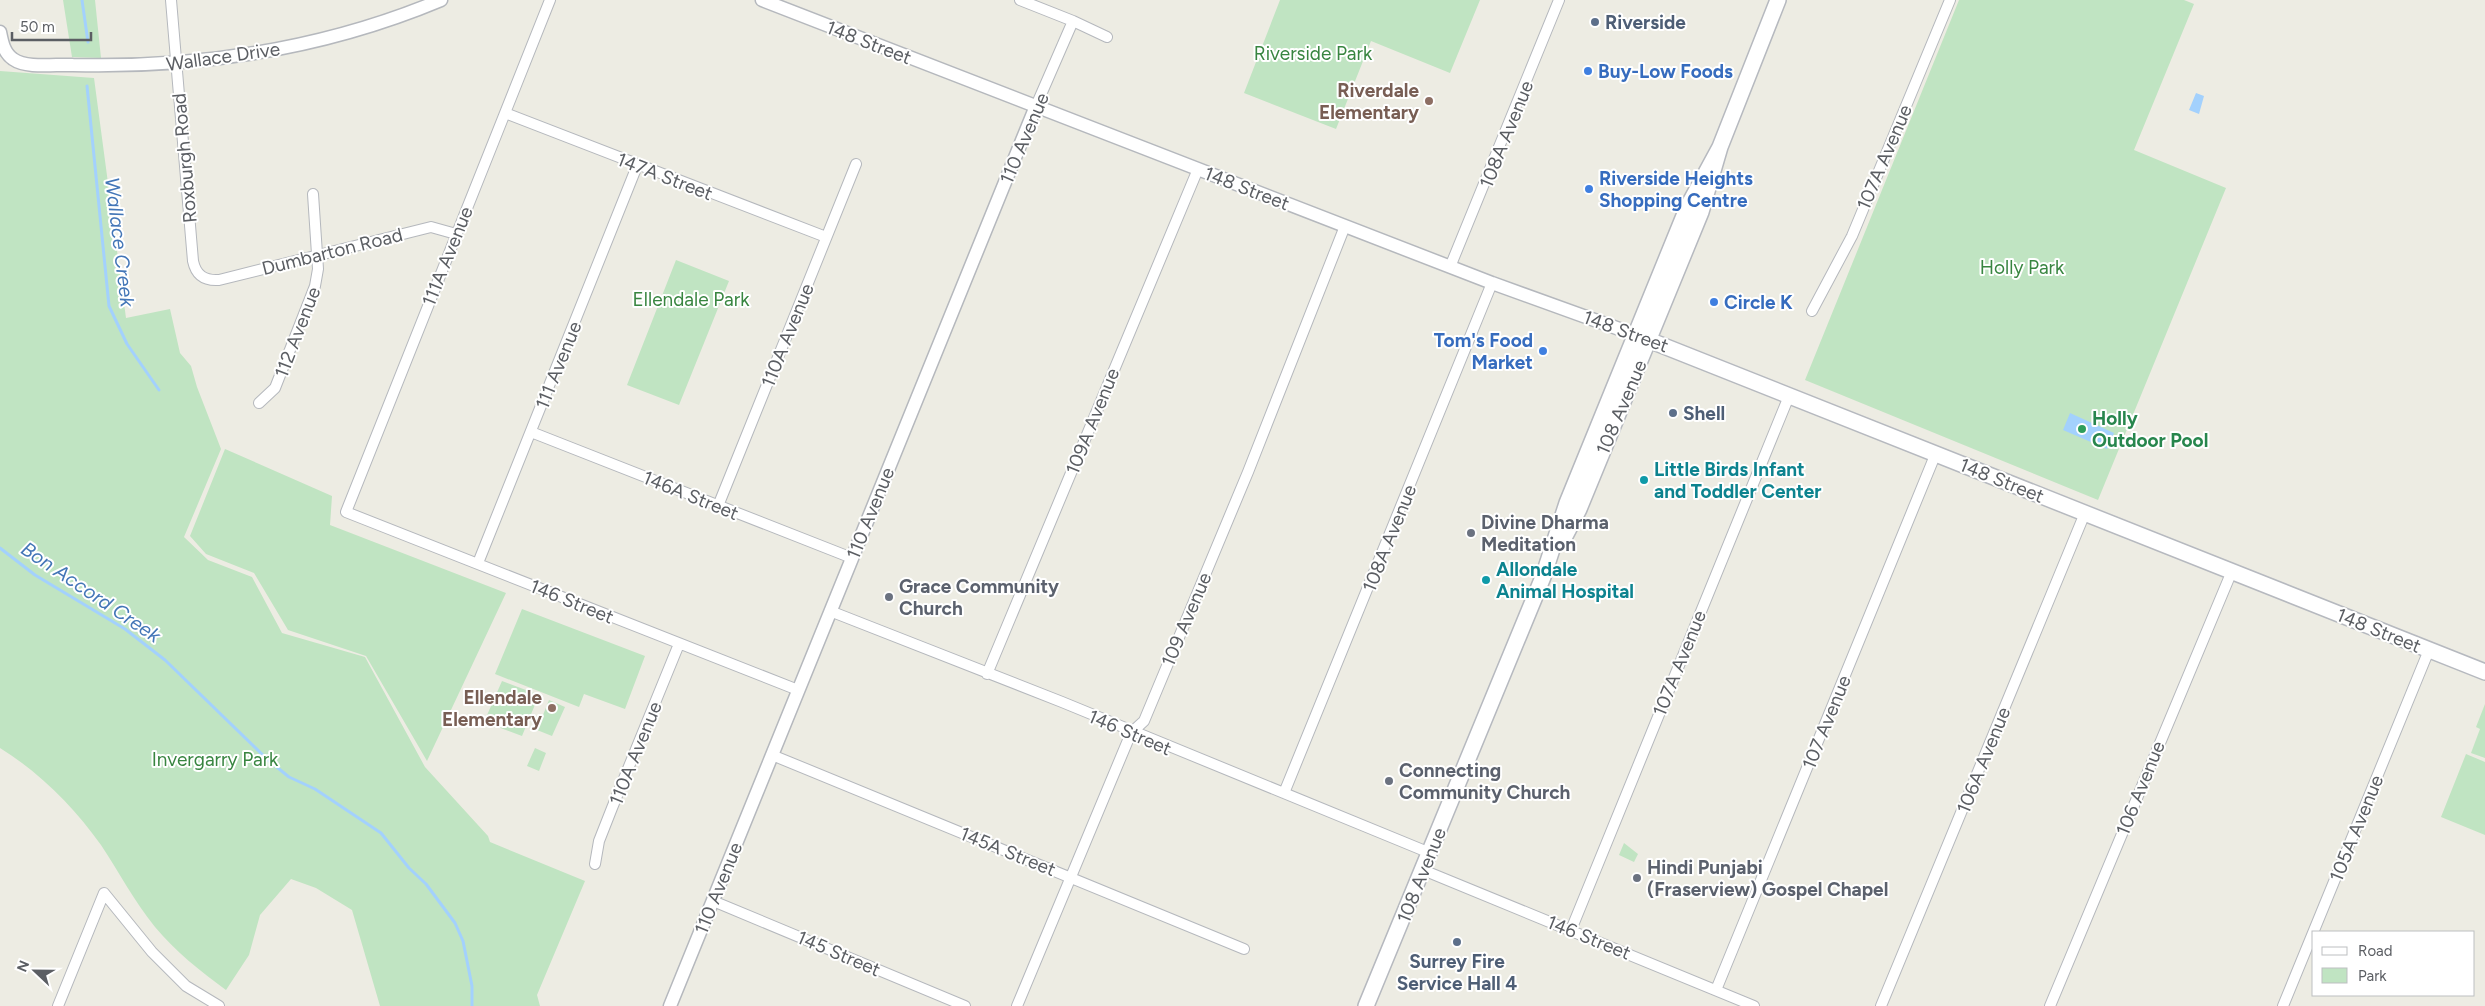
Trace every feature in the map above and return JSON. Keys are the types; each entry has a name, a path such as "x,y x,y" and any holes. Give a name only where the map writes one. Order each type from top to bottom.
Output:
{"main road":[{"name":"108 Avenue","path":"1366,1006 1543,577 1579,509 1642,338 1701,212 1720,147 1778,0"},
{"name":"148 Street","path":"1642,338 2485,672"}],"street":[{"name":"Roxburgh Road","path":"171,0 193,261 198,274 208,280"},
{"name":"Wallace Drive","path":"4,54 28,64 131,66 176,64 246,55 317,40 389,20 441,0"},
{"name":"111A Avenue","path":"346,512 550,0"},
{"name":"148 Street","path":"762,0 1450,267 1642,338"},
{"path":"1020,0 1073,21 1107,38"},
{"name":"108A Avenue","path":"1450,267 1559,0"},
{"name":"107A Avenue","path":"1812,311 1852,236 1950,0"},
{"name":"110 Avenue","path":"670,1006 1036,106 1073,21"},
{"path":"0,32 4,54"},
{"name":"147A Street","path":"505,113 637,166 826,237"},
{"name":"110A Avenue","path":"718,506 856,164"},
{"name":"111 Avenue","path":"478,564 637,166"},
{"name":"109A Avenue","path":"987,674 1198,169"},
{"name":"112 Avenue","path":"258,403 275,388 313,294 318,269 313,194"},
{"name":"109 Avenue","path":"1017,1006 1131,733 1144,721 1148,712 1248,472 1345,226"},
{"name":"Dumbarton Road","path":"208,280 219,280 431,227 456,234"},
{"name":"108A Avenue","path":"1284,793 1492,283"},
{"name":"107A Avenue","path":"1571,930 1789,396"},
{"name":"146A Street","path":"531,432 852,558"},
{"name":"107 Avenue","path":"1716,990 1936,454"},
{"name":"146 Street","path":"346,512 798,690"},
{"name":"106A Avenue","path":"1881,1006 2085,513"},
{"name":"106 Avenue","path":"2050,1006 2232,571"},
{"name":"146 Street","path":"830,611 1062,702 1131,733 1430,853"},
{"name":"110A Avenue","path":"595,864 600,841 612,808 680,644"},
{"name":"105A Avenue","path":"2314,931 2429,650"},
{"name":"145A Street","path":"772,755 1244,949"},
{"name":"146 Street","path":"1423,870 1754,1006"},
{"path":"58,1006 104,893 152,952 186,986 219,1006"},
{"name":"145 Street","path":"712,901 965,1006"},
{"name":"105A Avenue","path":"2283,1006 2312,935"}],"green space":[{"path":"63,0 95,0 101,58 72,57"},
{"name":"Riverside Park","path":"1280,0 1480,0 1450,73 1371,41 1336,129 1244,93"},
{"name":"Holly Park","path":"1959,0 2184,0 2194,4 2134,150 2226,188 2098,500 1805,380"},
{"name":"Invergarry Park","path":"0,71 94,78 126,318 170,309 180,353 191,366 221,449 184,537 208,560 252,577 282,633 365,657 425,767 488,836 490,842 585,881 537,995 540,1006 380,1006 352,910 316,888 291,879 260,915 249,955 226,990 188,960 155,927 133,897 91,831 55,791 0,748"},
{"name":"Ellendale Park","path":"676,260 729,281 679,405 627,385"},
{"path":"225,449 332,496 330,525 506,593 427,761 366,656 288,630 254,573 206,554 190,536"},
{"path":"522,609 645,656 625,709 584,694 579,707 495,674"},
{"path":"502,681 539,695 522,736 484,722"},
{"path":"549,700 565,707 552,736 537,730"},
{"path":"2485,704 2485,758 2471,753 2480,729 2476,727"},
{"path":"535,748 546,753 539,771 527,766"},
{"path":"2466,754 2485,762 2485,835 2441,817"},
{"path":"1624,843 1638,854 1634,862 1619,855"}],"water":[{"path":"2196,93 2204,96 2199,114 2189,110"},
{"path":"2070,413 2114,433 2107,449 2063,430"}],"waterway":[{"name":"Wallace Creek","path":"82,0 88,42"},
{"name":"Wallace Creek","path":"87,86 109,306 127,344 159,390"},
{"name":"Bon Accord Creek","path":"0,548 35,575 125,629 165,660 268,760 289,777 315,789 381,833 409,868 426,884 455,923 463,941 472,986 472,1006"}],"place":[{"name":"Riverside","path":"1595,22"},
{"name":"Buy-Low Foods","path":"1588,71"},
{"name":"Riverdale Elementary","path":"1429,101"},
{"name":"Riverside Heights Shopping Centre","path":"1589,189"},
{"name":"Circle K","path":"1714,302"},
{"name":"Tom's Food Market","path":"1543,351"},
{"name":"Shell","path":"1673,413"},
{"name":"Holly Outdoor Pool","path":"2082,429"},
{"name":"Little Birds Infant and Toddler Center","path":"1644,480"},
{"name":"Divine Dharma Meditation","path":"1471,533"},
{"name":"Allondale Animal Hospital","path":"1486,580"},
{"name":"Grace Community Church","path":"889,597"},
{"name":"Ellendale Elementary","path":"552,708"},
{"name":"Connecting Community Church","path":"1389,781"},
{"name":"Hindi Punjabi (Fraserview) Gospel Chapel","path":"1637,878"},
{"name":"Surrey Fire Service Hall 4","path":"1457,942"}]}
